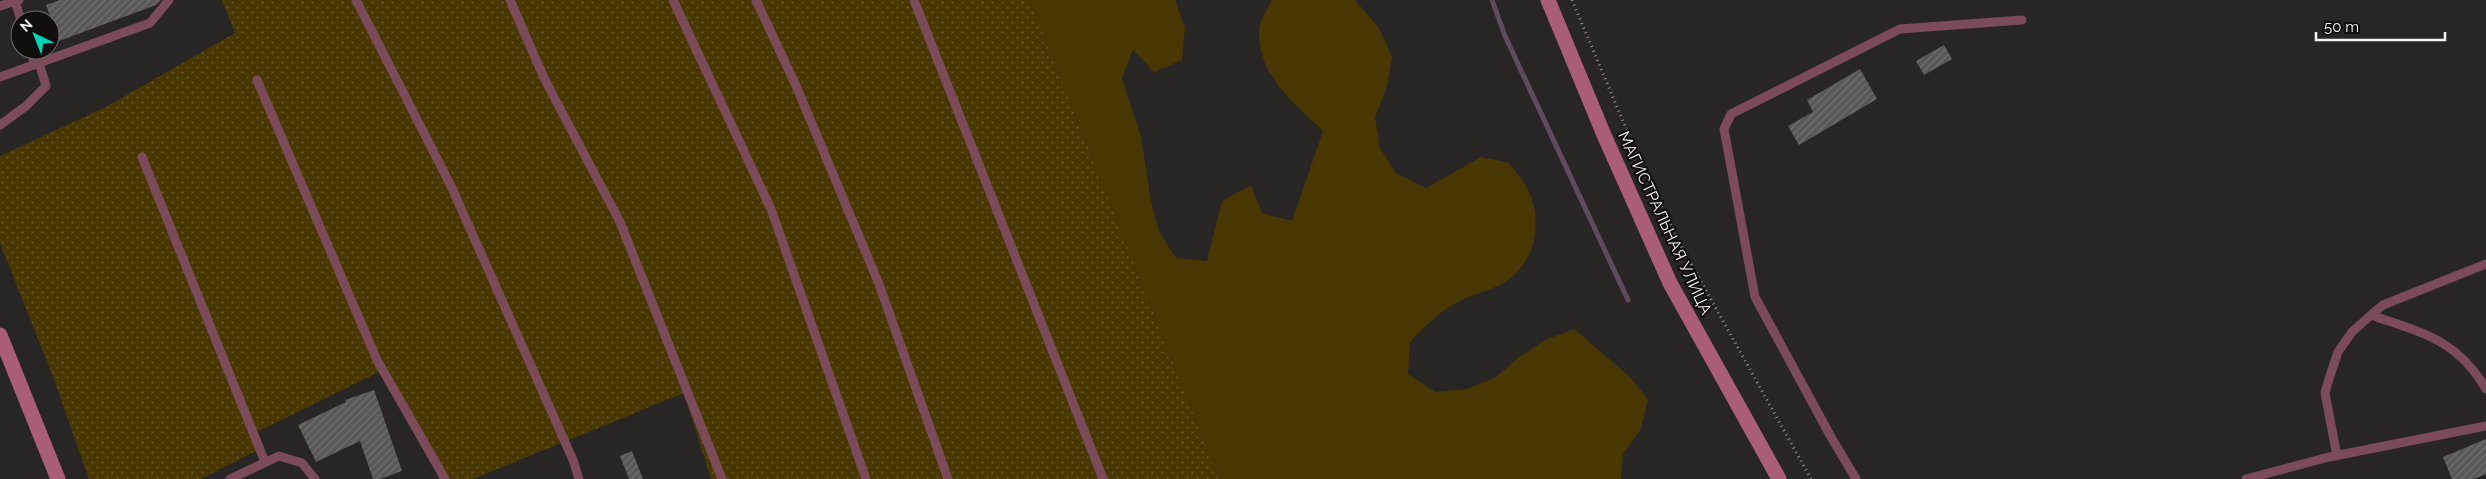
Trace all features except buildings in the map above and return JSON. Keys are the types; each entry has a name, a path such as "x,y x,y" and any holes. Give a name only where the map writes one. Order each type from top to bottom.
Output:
{"main road":[{"name":"МАГИСТРАЛЬНАЯ УЛИЦА","path":"1548,0 1600,126 1670,283 1780,479"},
{"path":"0,335 58,479"}],"lane":[{"path":"0,77 150,23 169,0"},
{"path":"356,0 451,186 573,460 578,479"},
{"path":"510,0 546,80 620,222 722,479"},
{"path":"673,0 772,208 866,479"},
{"path":"756,0 797,88 879,284 948,479"},
{"path":"914,0 1104,479"},
{"path":"0,6 17,1"},
{"path":"1856,479 1755,297 1724,129 1731,114 1900,29 2022,20"},
{"path":"0,125 26,106 46,86 35,60"},
{"path":"257,80 377,360 445,479"},
{"path":"142,157 265,462"},
{"path":"2337,456 2325,393 2338,352 2352,332 2383,305 2486,264"},
{"path":"2371,315 2428,335 2456,350 2477,373 2486,389"},
{"path":"2246,479 2337,456 2486,426"},
{"path":"230,479 279,456 302,463 315,479"}],"path":[{"path":"1572,0 1644,171 1679,242 1811,479"}],"shaded area":[{"path":"222,0 1030,0 1219,479 711,479 684,393 473,479 450,479 381,371 253,434 260,449 201,479 89,479 52,374 0,243 0,156 106,107 235,33"},
{"path":"1030,0 1175,0 1185,28 1182,60 1154,72 1133,50 1122,78 1141,137 1151,201 1159,232 1176,258 1207,261 1222,201 1251,185 1262,213 1292,221 1323,131 1279,86 1270,74 1264,60 1260,45 1259,29 1262,18 1272,0 1355,0 1379,28 1392,57 1387,87 1375,117 1380,148 1396,173 1426,188 1481,157 1509,163 1527,188 1535,210 1536,222 1533,245 1522,266 1508,280 1456,303 1443,311 1426,326 1410,342 1408,374 1435,392 1467,389 1495,378 1519,357 1545,340 1574,329 1629,376 1648,399 1641,429 1623,454 1621,479 1219,479"}],"waterway":[{"path":"1492,0 1505,36 1628,300"}]}
